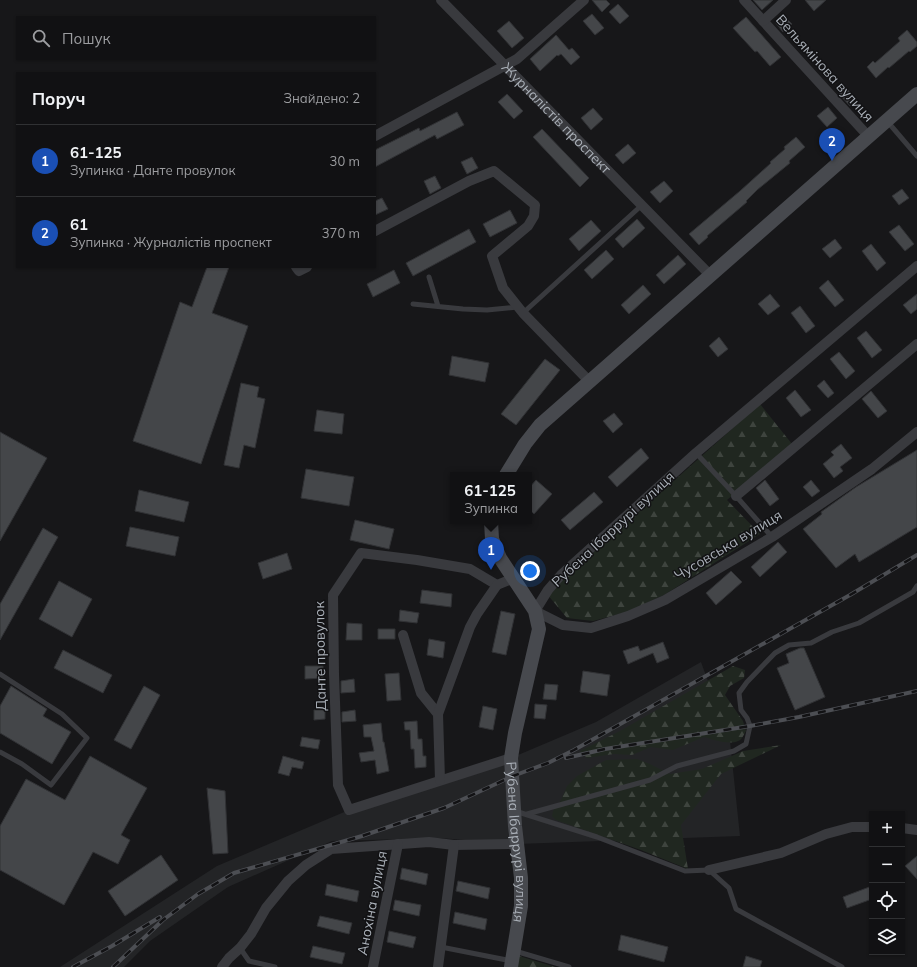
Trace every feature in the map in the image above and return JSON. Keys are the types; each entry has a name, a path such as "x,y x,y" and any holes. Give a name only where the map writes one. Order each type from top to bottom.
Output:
{"main road":[{"path":"508,472 525,444 540,425 917,94"},
{"path":"491,524 492,539 500,558 535,611"},
{"name":"Рубена Ібаррурі вулиця","path":"513,960 521,906 521,878 517,844 521,813 512,758 515,733 539,629 535,611"}],"street":[{"path":"441,0 505,66 517,59 584,0"},
{"name":"Вельямінова вулиця","path":"744,0 869,137"},
{"path":"763,21 786,0"},
{"name":"Журналістів проспект","path":"376,135 505,66 711,276"},
{"path":"376,230 470,181 494,171 535,205 534,216 528,226 492,256 503,288 520,310 590,382"},
{"name":"Рубена Ібаррурі вулиця","path":"535,611 548,590 561,575 696,453 917,266"},
{"path":"297,268 299,271 305,268"},
{"path":"736,496 917,344"},
{"name":"Чусовська вулиця","path":"535,611 563,625 591,628 628,616 665,600 772,537 872,469 917,432"},
{"name":"Данте провулок","path":"497,585 470,569 417,560 361,554 333,595 338,785 349,810 512,758"},
{"path":"440,780 438,714 470,627 477,614 497,585 514,578"},
{"path":"403,635 421,693 438,714"},
{"path":"709,870 782,853 826,834 852,827 869,826"},
{"path":"905,828 917,830"},
{"path":"222,967 251,934 270,902 288,881 306,865 331,849 429,842 454,845 517,844"},
{"name":"Анохіна вулиця","path":"373,967 398,844"},
{"path":"438,967 454,845"}],"lane":[{"path":"886,120 917,156"},
{"path":"413,304 463,309 520,310 642,205"},
{"path":"430,277 438,306"},
{"path":"696,453 772,537"},
{"path":"521,813 650,780 677,766 734,751 746,744 750,726 747,718 741,710 739,693 747,682 775,653 789,645 811,643 832,632 859,623 912,592 917,586"},
{"path":"0,752 22,764 51,785 87,738 62,714 1,676"},
{"path":"521,813 597,837 685,871 709,870 729,888 736,909 842,967"},
{"path":"441,947 513,960 569,967"},
{"path":"240,948 248,961 274,967"}],"shaded area":[{"path":"701,662 730,741 740,836 517,844 439,838 332,841 228,887 150,941 124,967 60,967 217,866 349,810 511,758 596,722"}],"green space":[{"path":"760,404 792,444 727,500 760,534 664,595 627,612 593,621 567,618 547,594"},
{"path":"733,666 745,670 744,678 730,686 725,695 743,721 746,731 739,740 734,742 726,742 716,741 704,737 673,750 651,747 632,755 614,754 587,758 580,751 620,731"},
{"path":"781,745 721,774 681,825 688,869 641,850 556,820 552,816 553,811 561,800 567,786 577,776 606,760 637,759 670,774 702,769 743,751"},
{"path":"519,956 555,967 516,967"}],"building":[{"path":"592,0 606,0 610,4 602,12"},
{"path":"753,0 773,0 762,10"},
{"path":"805,0 826,0 814,11"},
{"path":"618,4 629,16 620,24 609,12"},
{"path":"592,14 604,28 595,35 583,21"},
{"path":"783,15 792,24 783,32 775,22"},
{"path":"746,17 781,57 770,66 733,28"},
{"path":"509,21 524,38 512,48 497,31"},
{"path":"907,30 917,42 917,46 889,68 888,67 876,78 867,67 873,61 875,63 900,41 898,38"},
{"path":"556,35 569,50 572,48 580,57 571,65 561,54 558,56 557,55 540,71 530,59"},
{"path":"846,88 857,100 850,106 839,94"},
{"path":"507,94 523,111 514,119 498,102"},
{"path":"828,107 837,118 827,127 817,116"},
{"path":"593,108 603,119 591,130 581,118"},
{"path":"457,112 464,125 437,139 435,135 376,166 376,150 419,128 420,131"},
{"path":"542,129 589,178 580,187 533,137"},
{"path":"796,137 805,147 789,161 790,163 757,190 746,201 747,202 707,236 708,237 699,245 689,234 771,163 770,162 785,149 784,147"},
{"path":"628,144 636,153 623,164 615,155"},
{"path":"472,157 478,168 467,174 461,162"},
{"path":"435,176 441,188 430,194 424,181"},
{"path":"664,181 673,191 660,203 650,192"},
{"path":"902,189 909,198 899,205 892,196"},
{"path":"382,198 388,209 376,215 376,201"},
{"path":"510,210 517,223 490,237 483,224"},
{"path":"637,219 645,228 623,248 615,239"},
{"path":"591,220 601,231 579,251 569,239"},
{"path":"899,225 914,244 905,251 889,232"},
{"path":"469,229 476,242 413,276 406,263"},
{"path":"835,239 842,248 830,258 822,249"},
{"path":"871,244 886,263 877,271 862,251"},
{"path":"606,250 614,259 592,279 584,270"},
{"path":"678,255 686,264 664,284 656,275"},
{"path":"207,268 229,268 212,313 248,326 201,464 133,441 180,302 192,307"},
{"path":"394,270 400,283 373,297 367,284"},
{"path":"828,280 844,300 835,307 819,288"},
{"path":"643,285 651,294 629,314 621,305"},
{"path":"770,294 780,306 768,315 758,304"},
{"path":"917,294 917,309 911,314 903,305"},
{"path":"800,306 815,326 806,333 791,313"},
{"path":"866,331 882,350 872,358 857,338"},
{"path":"719,337 728,349 718,357 709,346"},
{"path":"839,352 855,371 846,379 830,359"},
{"path":"452,356 489,363 485,382 449,375"},
{"path":"545,359 560,370 516,425 501,414"},
{"path":"824,380 834,393 828,398 817,386"},
{"path":"241,383 259,387 257,397 265,399 255,448 244,445 239,468 224,465"},
{"path":"795,390 811,410 801,417 786,398"},
{"path":"871,391 887,411 878,418 862,399"},
{"path":"317,410 344,414 342,434 314,431"},
{"path":"614,413 623,424 613,433 603,421"},
{"path":"0,432 47,458 0,541"},
{"path":"841,444 852,458 840,467 843,471 834,478 823,464 834,455 831,452"},
{"path":"641,448 649,458 617,487 608,477"},
{"path":"917,450 917,527 859,562 855,554 836,568 803,529 822,514 821,512 856,487"},
{"path":"306,469 354,477 349,506 301,498"},
{"path":"536,480 552,494 534,514 532,512 532,485"},
{"path":"765,480 779,499 770,506 756,488"},
{"path":"811,480 820,491 812,497 803,487"},
{"path":"139,490 189,502 184,522 135,511"},
{"path":"594,492 603,502 570,530 561,520"},
{"path":"355,520 394,529 389,549 350,540"},
{"path":"130,527 179,537 175,556 126,546"},
{"path":"43,528 58,537 0,640 0,604"},
{"path":"778,542 787,552 760,577 751,567"},
{"path":"287,553 292,569 263,579 258,563"},
{"path":"731,571 742,582 716,605 706,593"},
{"path":"59,581 92,599 72,637 39,619"},
{"path":"422,590 452,594 451,607 420,603"},
{"path":"400,610 419,613 417,623 399,621"},
{"path":"501,611 515,614 506,655 492,652"},
{"path":"347,623 362,624 362,640 346,640"},
{"path":"378,629 395,629 395,639 378,639"},
{"path":"429,639 445,642 443,658 427,655"},
{"path":"663,642 669,658 657,663 653,653 628,664 623,651 638,646 640,651"},
{"path":"800,648 804,648 825,697 795,710 777,668 789,663 786,654"},
{"path":"63,650 112,675 103,693 54,668"},
{"path":"305,666 323,666 323,678 305,679"},
{"path":"583,671 610,675 607,696 580,692"},
{"path":"399,673 401,700 387,701 385,674"},
{"path":"354,679 355,692 341,693 341,681"},
{"path":"545,684 558,685 556,700 543,699"},
{"path":"11,686 47,709 43,716 71,732 52,764 0,733 0,706"},
{"path":"144,686 160,695 131,749 114,740"},
{"path":"535,704 547,705 545,719 534,718"},
{"path":"483,706 497,709 493,730 479,727"},
{"path":"314,710 325,710 325,719 314,720"},
{"path":"355,710 356,721 342,722 342,712"},
{"path":"417,721 418,739 422,739 423,756 426,756 426,767 415,768 414,749 411,749 410,730 405,730 404,722"},
{"path":"381,723 389,771 377,774 375,760 361,762 359,753 374,751 371,737 364,737 363,725"},
{"path":"302,737 320,740 318,749 300,746"},
{"path":"90,756 147,788 121,835 130,840 118,864 93,852 64,905 0,870 0,826 26,779 65,800"},
{"path":"283,756 304,762 302,769 292,767 289,776 278,773"},
{"path":"207,788 225,791 228,853 213,854"},
{"path":"161,855 178,880 125,916 108,891"},
{"path":"917,856 917,879 905,866"},
{"path":"402,868 428,874 426,885 400,879"},
{"path":"458,881 490,888 488,899 456,891"},
{"path":"327,884 359,891 357,902 325,895"},
{"path":"869,887 869,900 847,908 843,897"},
{"path":"395,900 421,905 419,916 393,910"},
{"path":"455,912 487,919 485,930 453,923"},
{"path":"320,916 352,923 349,934 317,926"},
{"path":"389,931 416,937 413,948 387,942"},
{"path":"621,935 668,947 664,962 618,950"},
{"path":"313,946 345,953 342,964 310,957"},
{"path":"746,956 762,961 760,967 743,967"}],"railway":[{"path":"113,967 163,920 198,894 234,873 362,836 444,808 513,776 548,763 574,750 850,595 917,555"},
{"path":"566,758 605,749 799,717 917,691"},
{"path":"73,967 112,946 160,917"}],"place":[{"name":"61","path":"832,161"},
{"name":"61-125","path":"491,570"}]}
